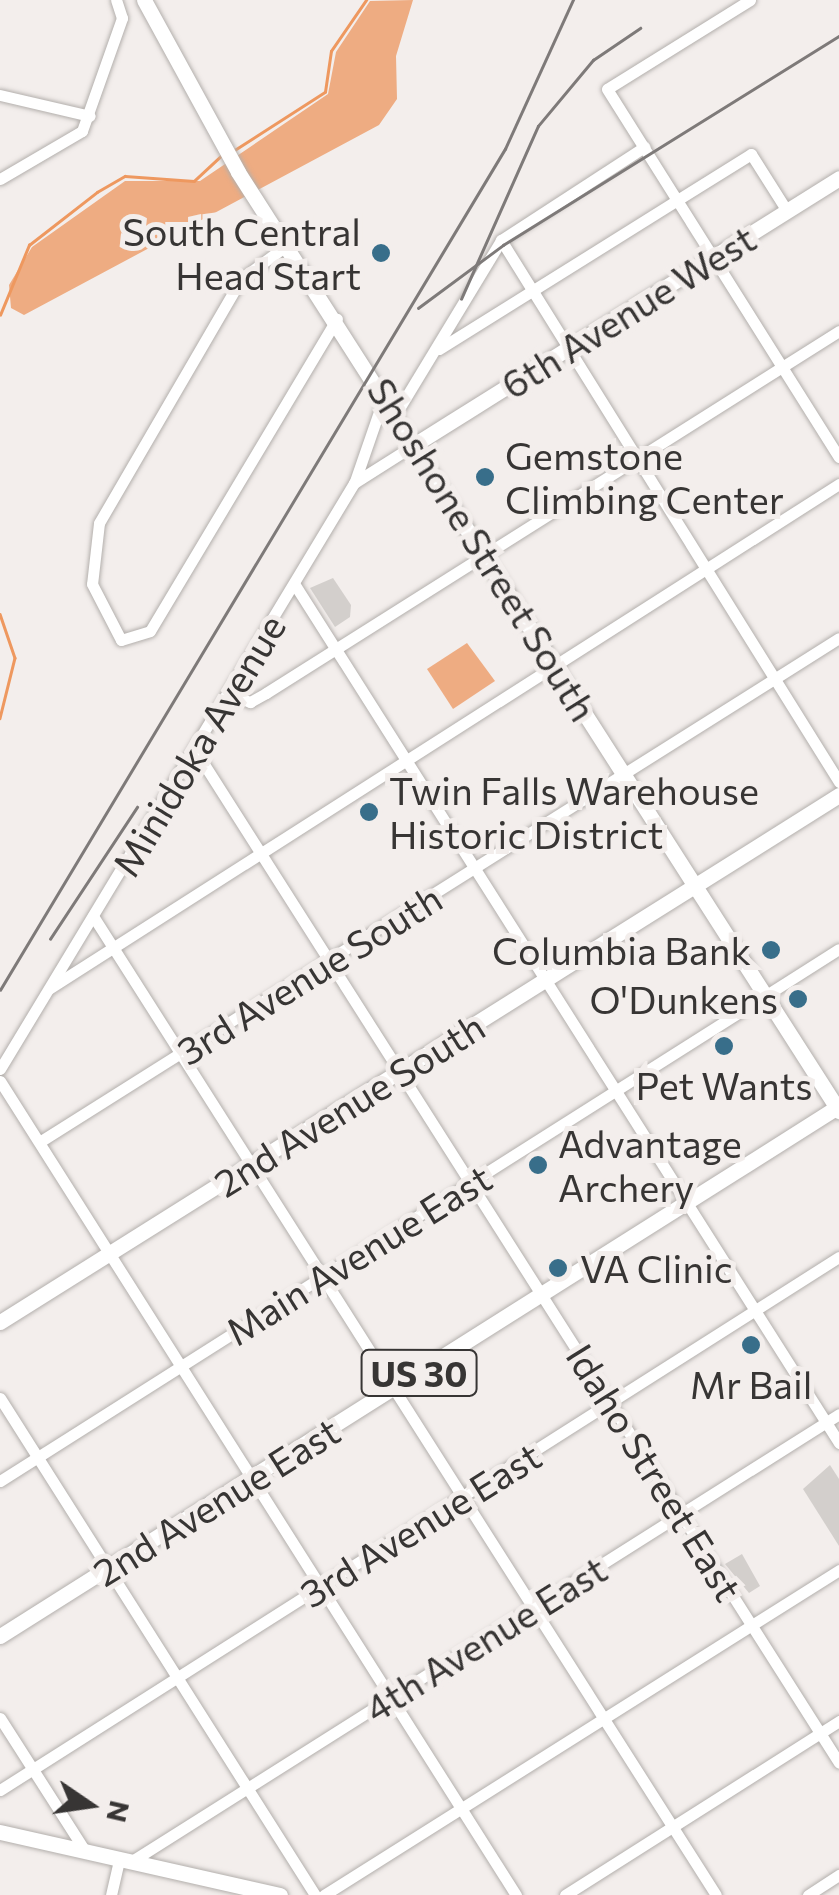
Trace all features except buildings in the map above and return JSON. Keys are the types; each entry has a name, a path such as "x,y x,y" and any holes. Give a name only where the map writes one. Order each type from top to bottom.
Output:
{"main road":[{"name":"Shoshone Street South","path":"144,0 197,104 384,391 838,1108"},
{"name":"6th Avenue West","path":"416,443 839,178"},
{"name":"2nd Avenue South","path":"0,1322 839,795"},
{"name":"2nd Avenue East","path":"0,1636 838,1108"},
{"path":"0,1832 280,1895"}],"street":[{"path":"0,178 82,131 122,18 116,0"},
{"path":"750,0 608,90 839,457"},
{"path":"0,95 90,116"},
{"path":"397,412 439,349 500,240 644,148"},
{"path":"439,349 751,154 787,211"},
{"path":"500,240 839,782"},
{"path":"286,242 241,279 98,523 92,584 112,631 136,641 150,631 337,319"},
{"path":"230,694 250,702 839,331"},
{"path":"354,484 378,433 384,391"},
{"name":"Minidoka Avenue","path":"0,1069 354,484 416,443"},
{"path":"50,988 114,941 839,484"},
{"path":"295,585 839,1444"},
{"name":"3rd Avenue South","path":"41,1141 332,962 839,638"},
{"name":"Idaho Street East","path":"195,750 839,1762"},
{"path":"93,916 114,941 326,1274 716,1895"},
{"name":"Main Avenue East","path":"0,1481 839,950"},
{"path":"0,1081 183,1364 516,1895"},
{"name":"3rd Avenue East","path":"0,1790 839,1258"},
{"path":"0,1398 316,1895"},
{"name":"4th Avenue East","path":"125,1860 248,1787 839,1414"},
{"path":"324,1895 839,1570"},
{"path":"0,1718 85,1851"},
{"path":"565,1895 839,1721"},
{"path":"110,1895 125,1860"},
{"path":"808,1895 839,1876"}],"shaded area":[{"path":"413,0 396,56 397,99 379,125 24,315 11,308 9,285 32,247 125,181 200,181 328,94 336,52 370,1"},
{"path":"467,643 495,681 453,709 427,669"}],"waterway":[{"path":"233,151 325,92 331,51 366,0"},
{"path":"0,315 29,245 97,192 125,176 194,181 221,156"},
{"path":"0,614 15,658 0,718"}],"railway":[{"path":"0,990 505,149 573,0"},
{"path":"461,299 538,126 593,60 640,28"},
{"path":"418,308 503,245 839,36"},
{"path":"50,939 137,807"}],"place":[{"name":"South Central Head Start","path":"381,253"},
{"name":"Gemstone Climbing Center","path":"485,477"},
{"name":"Twin Falls Warehouse Historic District","path":"369,812"},
{"name":"Columbia Bank","path":"771,950"},
{"name":"O'Dunkens","path":"798,999"},
{"name":"Pet Wants","path":"724,1046"},
{"name":"Advantage Archery","path":"538,1165"},
{"name":"VA Clinic","path":"558,1268"},
{"name":"Mr Bail","path":"751,1345"}]}
